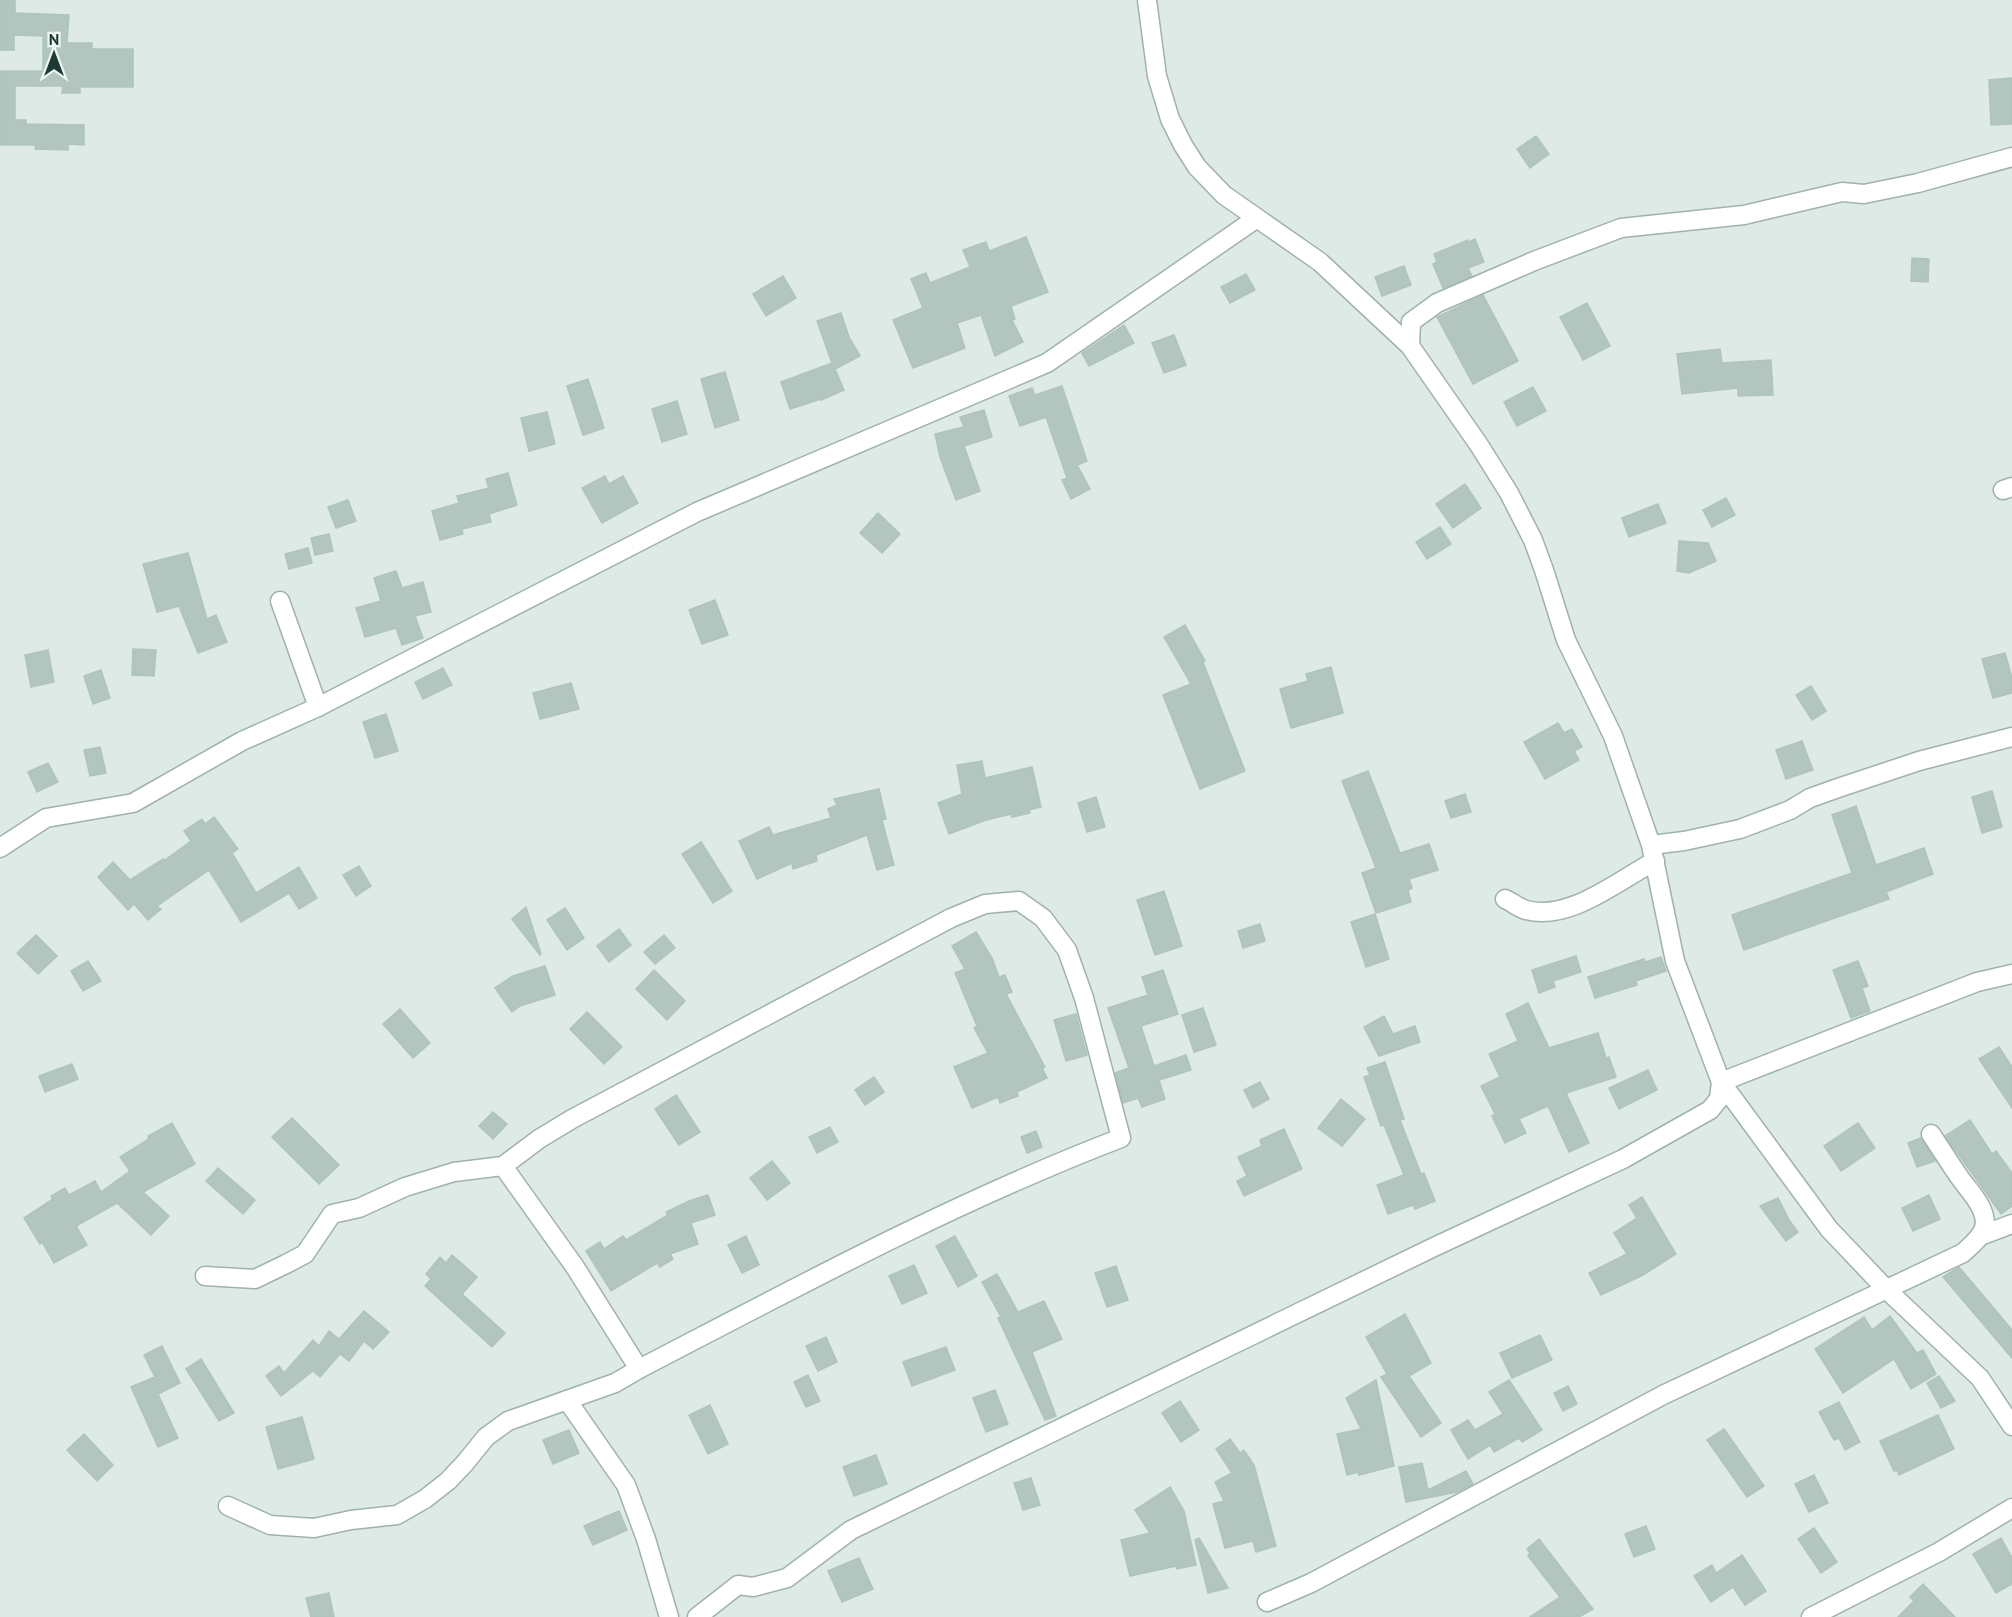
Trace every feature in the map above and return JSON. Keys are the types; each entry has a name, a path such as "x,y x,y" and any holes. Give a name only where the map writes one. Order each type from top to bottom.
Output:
{"street":[{"path":"1147,0 1157,76 1170,119 1197,167 1224,195 1320,261 1410,346 1479,445 1509,493 1533,540 1545,570 1566,640 1613,736 1653,853 1675,961 1720,1082 1829,1229 1886,1289 1980,1378 2012,1426"},
{"path":"1410,346 1412,322 1437,303 1534,261 1621,228 1744,214 1842,192 1864,194 1918,183 2012,157"},
{"path":"0,848 46,818 133,802 242,741 318,707 697,512 1047,363 1257,218"},
{"path":"280,600 318,707"},
{"path":"1505,899 1526,910 1552,911 1575,906 1653,853 1684,841 1740,830 1790,810 1810,798 1838,788 1919,761 2012,737"},
{"path":"205,1276 255,1279 305,1254 332,1214 360,1208 405,1186 454,1172 502,1166 572,1119 951,918 984,904 1019,901 1043,918 1067,950 1084,998 1121,1138 1047,1167 891,1239 615,1383 508,1421 486,1437 447,1481 425,1499 397,1515 351,1520 315,1528 270,1525 228,1506"},
{"path":"1720,1082 1977,982 2012,974"},
{"path":"697,1617 738,1584 753,1587 787,1578 852,1530 1434,1247 1623,1159 1710,1110 1719,1099 1720,1082"},
{"path":"1267,1602 1311,1583 1663,1395 1963,1253 1980,1236 1985,1226 1983,1214 1974,1195 1960,1179 1931,1134"},
{"path":"502,1166 575,1267 639,1369"},
{"path":"1980,1236 2012,1224"},
{"path":"567,1400 626,1485 646,1539 669,1617"},
{"path":"1811,1617 1939,1552 2012,1508"}],"building":[{"path":"0,0 15,0 15,13 69,15 67,43 92,43 92,49 133,49 133,87 80,87 80,93 62,93 63,86 15,86 15,120 26,120 26,124 84,125 84,145 68,144 68,150 35,149 36,145 0,145 0,71 43,71 43,36 14,35 14,50 0,50"},
{"path":"2012,78 2012,124 1991,125 1989,80"},
{"path":"1536,136 1549,154 1530,168 1517,149"},
{"path":"1026,237 1048,292 1011,306 1015,319 1012,320 1023,342 995,356 981,315 957,323 965,348 913,368 893,320 923,308 911,279 926,273 930,283 970,267 963,250 986,242 989,251"},
{"path":"1475,239 1484,262 1468,268 1472,276 1443,288 1433,264 1437,262 1434,254"},
{"path":"1912,258 1929,259 1928,282 1911,281"},
{"path":"1404,266 1411,285 1382,296 1375,277"},
{"path":"1246,274 1255,290 1230,303 1221,287"},
{"path":"783,276 796,298 766,316 753,294"},
{"path":"1483,295 1518,361 1473,384 1437,317"},
{"path":"1587,303 1610,346 1583,360 1560,317"},
{"path":"841,313 849,337 860,356 835,369 844,390 790,409 781,382 832,363 817,321"},
{"path":"1124,325 1134,343 1089,366 1082,353"},
{"path":"1174,335 1186,365 1164,373 1152,343"},
{"path":"1720,349 1722,363 1771,360 1773,395 1738,396 1738,388 1682,394 1677,354"},
{"path":"725,372 739,420 715,428 701,379"},
{"path":"588,379 604,428 583,435 567,386"},
{"path":"1062,386 1087,461 1077,465 1090,489 1071,499 1062,480 1067,478 1046,417 1020,426 1009,396 1032,388 1035,395"},
{"path":"1533,387 1546,411 1517,426 1504,402"},
{"path":"677,401 687,434 662,442 652,409"},
{"path":"984,410 992,437 964,446 980,491 956,500 940,457 935,434 964,427 960,417"},
{"path":"547,412 555,444 529,451 521,418"},
{"path":"508,473 517,505 489,514 491,522 462,529 463,534 440,540 432,511 459,503 457,496 489,488 486,479"},
{"path":"605,476 609,484 623,476 638,503 602,523 582,488"},
{"path":"1465,484 1481,508 1453,528 1436,504"},
{"path":"1726,498 1735,515 1712,527 1703,510"},
{"path":"348,500 356,521 336,528 328,507"},
{"path":"1658,504 1666,523 1629,537 1622,518"},
{"path":"878,513 900,534 882,553 860,533"},
{"path":"1440,527 1451,544 1427,559 1416,542"},
{"path":"329,534 333,551 315,555 311,538"},
{"path":"1679,541 1708,543 1716,561 1689,573 1677,571"},
{"path":"308,548 312,563 289,569 285,554"},
{"path":"188,553 207,619 216,615 227,642 198,653 179,606 157,612 143,564"},
{"path":"396,571 402,588 423,582 431,612 415,616 423,638 402,645 396,628 365,637 356,608 381,601 374,578"},
{"path":"715,600 728,635 702,644 689,610"},
{"path":"1185,625 1205,661 1203,662 1245,771 1200,789 1163,695 1191,684 1164,637"},
{"path":"133,649 156,650 154,676 132,675"},
{"path":"48,650 54,682 31,687 25,655"},
{"path":"2005,653 2012,678 2012,693 1993,698 1982,659"},
{"path":"1331,667 1343,713 1291,728 1280,689 1308,681 1306,674"},
{"path":"443,668 452,685 423,699 415,682"},
{"path":"101,670 110,698 93,704 84,676"},
{"path":"571,683 579,709 540,719 533,693"},
{"path":"1811,686 1826,711 1812,720 1796,695"},
{"path":"386,714 398,751 375,758 363,722"},
{"path":"1558,723 1564,733 1572,729 1582,747 1574,751 1579,760 1545,779 1524,742"},
{"path":"1802,741 1813,770 1786,779 1776,750"},
{"path":"100,747 106,773 90,776 84,750"},
{"path":"982,761 985,778 1032,767 1041,807 1029,810 1030,813 1012,817 1011,814 986,820 949,834 938,803 962,794 957,765"},
{"path":"48,763 58,782 37,792 28,772"},
{"path":"1368,771 1400,853 1429,844 1438,870 1409,879 1412,888 1408,890 1411,902 1376,913 1362,873 1376,868 1342,781"},
{"path":"879,789 886,819 882,820 894,865 877,870 867,835 816,855 817,861 793,869 792,863 757,879 739,841 769,827 773,835 831,818 828,809 837,805 834,799"},
{"path":"1992,791 2002,827 1982,833 1972,797"},
{"path":"1465,794 1471,812 1451,818 1445,801"},
{"path":"1096,797 1105,827 1087,832 1078,803"},
{"path":"1856,806 1876,865 1924,848 1933,874 1886,892 1889,899 1744,950 1732,915 1852,873 1832,815"},
{"path":"214,817 238,849 232,853 256,893 299,867 317,898 299,909 289,893 241,922 209,870 157,906 161,909 148,920 134,904 128,910 98,877 113,862 130,880 163,859 165,860 191,841 184,831 202,819 205,824"},
{"path":"701,842 732,891 713,903 682,854"},
{"path":"359,866 371,886 356,896 343,875"},
{"path":"1164,891 1182,946 1155,955 1137,900"},
{"path":"526,907 541,954 540,955 512,919"},
{"path":"565,908 584,938 567,950 547,920"},
{"path":"1375,914 1389,959 1366,967 1351,922"},
{"path":"1260,924 1265,941 1243,948 1238,931"},
{"path":"619,929 631,945 609,962 597,946"},
{"path":"976,932 992,958 999,977 1005,975 1012,992 1006,994 1045,1067 1042,1068 1047,1078 1017,1092 1018,1096 1000,1103 998,1097 972,1108 954,1067 988,1053 974,1028 977,1026 955,973 965,969 952,946"},
{"path":"36,935 57,956 38,974 17,953"},
{"path":"664,935 675,948 655,964 644,952"},
{"path":"1576,956 1581,972 1553,981 1555,987 1539,993 1532,970"},
{"path":"1661,957 1666,971 1636,981 1637,985 1595,998 1588,977 1644,959 1645,962"},
{"path":"88,961 101,981 83,991 71,971"},
{"path":"1858,961 1868,986 1862,988 1870,1011 1851,1018 1833,970"},
{"path":"545,966 555,995 520,1006 512,1012 495,988 513,976"},
{"path":"654,970 685,1001 667,1020 636,989"},
{"path":"1163,970 1178,1014 1141,1026 1154,1066 1186,1055 1191,1070 1159,1080 1165,1099 1142,1107 1138,1098 1123,1103 1115,1073 1129,1068 1108,1008 1148,995 1142,977"},
{"path":"1528,1003 1549,1048 1598,1033 1606,1058 1609,1057 1616,1077 1566,1093 1589,1143 1569,1152 1548,1106 1519,1119 1526,1133 1505,1143 1492,1116 1495,1114 1481,1086 1500,1077 1489,1054 1518,1041 1506,1014"},
{"path":"1203,1008 1216,1045 1194,1052 1182,1015"},
{"path":"400,1009 430,1043 413,1058 383,1024"},
{"path":"587,1012 622,1047 604,1064 570,1029"},
{"path":"1076,1014 1087,1055 1066,1061 1054,1020"},
{"path":"1384,1016 1393,1034 1415,1026 1420,1042 1379,1056 1364,1027"},
{"path":"1999,1047 2012,1067 2012,1108 1979,1059"},
{"path":"1385,1062 1404,1119 1400,1120 1421,1174 1424,1173 1435,1201 1415,1209 1413,1205 1388,1214 1377,1185 1404,1175 1384,1125 1381,1126 1364,1077 1370,1075 1367,1068"},
{"path":"72,1064 78,1079 45,1092 39,1076"},
{"path":"1648,1070 1657,1090 1619,1109 1609,1088"},
{"path":"874,1077 884,1092 865,1105 855,1090"},
{"path":"1260,1082 1269,1099 1253,1108 1244,1090"},
{"path":"676,1095 700,1132 679,1145 655,1109"},
{"path":"1341,1099 1365,1119 1342,1146 1318,1128"},
{"path":"493,1112 507,1124 493,1139 479,1126"},
{"path":"292,1118 339,1165 319,1184 272,1137"},
{"path":"1970,1120 1992,1154 1996,1151 2012,1173 2012,1206 2001,1214 1945,1136"},
{"path":"172,1123 195,1164 143,1192 169,1216 151,1235 117,1203 76,1226 87,1245 54,1263 24,1218 53,1199 51,1196 65,1188 69,1195 95,1181 101,1192 130,1171 120,1157 149,1139 148,1136"},
{"path":"1858,1123 1875,1148 1841,1171 1824,1146"},
{"path":"830,1127 838,1142 817,1153 809,1137"},
{"path":"1284,1129 1302,1169 1244,1196 1237,1181 1247,1176 1238,1157 1262,1146 1260,1140"},
{"path":"1036,1131 1042,1147 1027,1153 1021,1137"},
{"path":"1921,1138 1935,1161 1917,1167 1908,1143"},
{"path":"772,1161 790,1183 767,1200 750,1178"},
{"path":"218,1168 255,1200 243,1214 206,1181"},
{"path":"708,1195 715,1215 691,1223 698,1244 670,1254 673,1259 660,1267 657,1263 611,1291 586,1251 600,1242 604,1249 623,1236 626,1240 668,1215 666,1212"},
{"path":"1929,1195 1940,1219 1913,1231 1902,1208"},
{"path":"1642,1197 1676,1254 1643,1275 1601,1295 1589,1273 1627,1254 1614,1233 1637,1218 1629,1205"},
{"path":"1778,1198 1798,1232 1786,1241 1760,1206"},
{"path":"746,1236 759,1265 742,1273 728,1245"},
{"path":"955,1236 977,1276 958,1287 936,1246"},
{"path":"452,1255 477,1277 462,1294 505,1333 492,1347 425,1286 431,1279 426,1274 440,1257 446,1263"},
{"path":"914,1265 927,1293 902,1304 889,1276"},
{"path":"1116,1266 1128,1300 1107,1307 1095,1273"},
{"path":"1959,1267 2012,1330 2012,1358 1943,1277"},
{"path":"997,1274 1018,1312 1044,1301 1062,1339 1032,1352 1056,1416 1045,1420 998,1318 1001,1317 982,1282"},
{"path":"364,1311 389,1332 373,1349 364,1341 349,1361 340,1354 320,1377 313,1371 281,1396 266,1376 279,1366 284,1373 313,1340 319,1346 329,1331 339,1339"},
{"path":"1405,1314 1431,1363 1409,1376 1441,1423 1421,1437 1381,1377 1387,1374 1366,1337"},
{"path":"1890,1316 1917,1353 1923,1350 1936,1374 1911,1389 1894,1359 1843,1393 1815,1349 1864,1317 1872,1330"},
{"path":"1540,1335 1552,1360 1512,1378 1500,1353"},
{"path":"826,1337 837,1362 818,1371 806,1346"},
{"path":"162,1346 180,1383 158,1394 178,1438 158,1447 131,1387 155,1377 144,1355"},
{"path":"946,1347 955,1370 912,1386 903,1362"},
{"path":"201,1359 234,1413 219,1421 186,1369"},
{"path":"808,1375 820,1401 806,1407 794,1382"},
{"path":"1939,1376 1955,1401 1941,1408 1927,1383"},
{"path":"1376,1380 1394,1466 1359,1475 1358,1472 1347,1475 1337,1434 1361,1429 1346,1398"},
{"path":"1509,1380 1542,1430 1522,1442 1519,1438 1494,1452 1490,1445 1468,1459 1451,1430 1468,1420 1475,1430 1503,1414 1489,1392"},
{"path":"1568,1386 1577,1404 1563,1411 1554,1393"},
{"path":"995,1390 1008,1424 986,1432 973,1398"},
{"path":"1180,1401 1199,1430 1181,1442 1162,1413"},
{"path":"1839,1402 1860,1442 1845,1450 1839,1438 1834,1440 1819,1412"},
{"path":"710,1405 728,1444 708,1454 689,1415"},
{"path":"1938,1415 1954,1449 1899,1475 1897,1470 1894,1471 1880,1441"},
{"path":"302,1417 314,1459 278,1469 266,1427"},
{"path":"1724,1429 1764,1486 1747,1497 1707,1440"},
{"path":"569,1430 579,1453 553,1464 543,1440"},
{"path":"84,1434 113,1465 97,1481 67,1450"},
{"path":"1230,1439 1240,1453 1244,1450 1254,1465 1276,1546 1256,1552 1253,1541 1225,1548 1213,1504 1224,1501 1215,1482 1232,1473 1216,1449"},
{"path":"876,1455 887,1484 854,1496 843,1467"},
{"path":"1422,1463 1428,1490 1466,1471 1473,1484 1457,1492 1406,1502 1399,1467"},
{"path":"1814,1475 1828,1503 1809,1512 1795,1484"},
{"path":"1031,1478 1040,1505 1023,1510 1014,1483"},
{"path":"1170,1487 1184,1511 1196,1565 1177,1569 1176,1566 1130,1576 1121,1540 1150,1533 1135,1510"},
{"path":"619,1511 627,1530 593,1545 584,1526"},
{"path":"1646,1526 1655,1549 1634,1557 1625,1534"},
{"path":"1814,1528 1837,1562 1821,1573 1798,1539"},
{"path":"1199,1538 1228,1588 1208,1593 1195,1540"},
{"path":"2001,1538 2012,1558 2012,1584 1996,1593 1973,1554"},
{"path":"1539,1539 1593,1609 1579,1617 1530,1617 1560,1597 1528,1556 1530,1553 1527,1549"},
{"path":"1742,1555 1766,1591 1745,1605 1733,1587 1711,1602 1694,1576 1712,1565 1716,1573"},
{"path":"859,1558 873,1589 842,1602 828,1571"},
{"path":"1923,1584 1955,1617 1898,1617 1914,1601 1910,1597"},
{"path":"329,1593 334,1617 311,1617 306,1598"}]}
